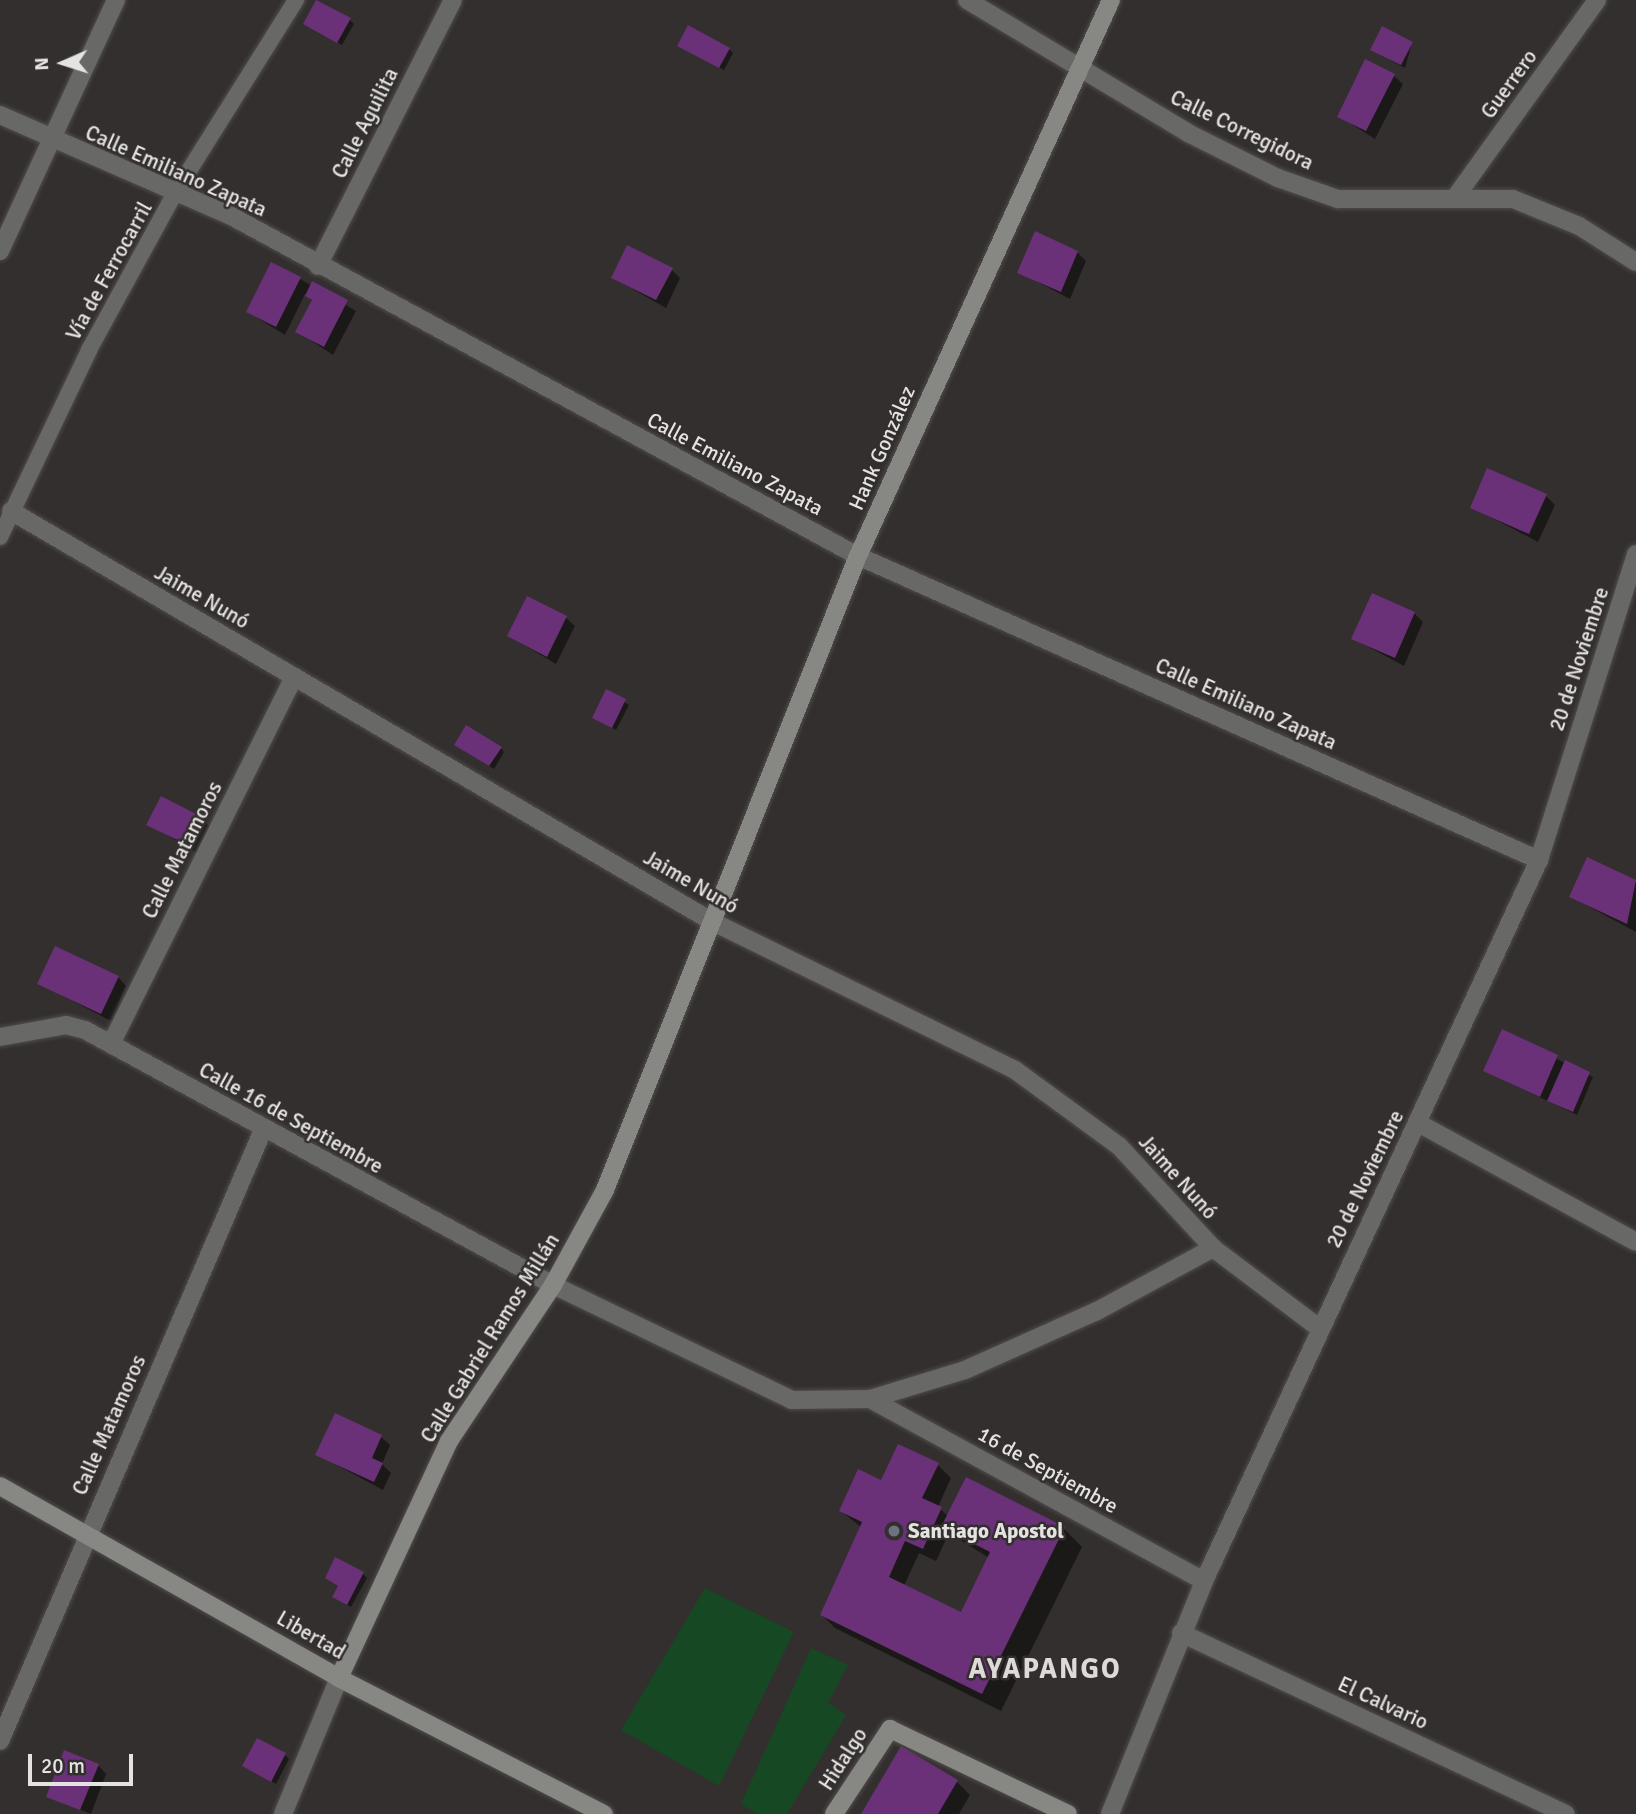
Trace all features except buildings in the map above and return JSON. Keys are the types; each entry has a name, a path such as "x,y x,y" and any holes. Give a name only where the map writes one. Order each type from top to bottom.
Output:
{"street":[{"path":"0,251 116,0"},
{"name":"Calle Aguilita","path":"318,266 453,0"},
{"name":"Calle Corregidora","path":"967,0 1188,133 1278,178 1338,199 1457,195 1513,199 1578,226 1636,262"},
{"name":"Hank González","path":"713,922 858,556 1111,0"},
{"name":"Guerrero","path":"1457,195 1597,0"},
{"name":"Calle Emiliano Zapata","path":"0,115 175,193 318,266 858,556 1539,860"},
{"name":"Jaime Nunó","path":"11,510 713,922 1016,1070 1119,1146 1213,1248 1319,1328"},
{"name":"20 de Noviembre","path":"1110,1814 1204,1581 1319,1328 1418,1123 1539,860 1636,554"},
{"name":"Calle Matamoros","path":"111,1044 294,677"},
{"name":"Calle Gabriel Ramos Millán","path":"283,1814 339,1678 449,1441 553,1285 605,1190 713,922"},
{"name":"Calle 16 de Septiembre","path":"0,1037 66,1025 111,1044 263,1130 553,1285"},
{"path":"1418,1123 1636,1242"},
{"name":"Calle Matamoros","path":"0,1741 86,1532 263,1130"},
{"name":"16 de Septiembre","path":"553,1285 792,1400 870,1399 965,1370 1097,1311 1213,1248"},
{"name":"16 de Septiembre","path":"870,1399 1204,1581"},
{"name":"Libertad","path":"0,1486 86,1532 339,1678 604,1814"},
{"name":"El Calvario","path":"1181,1633 1565,1814"},
{"name":"Hidalgo","path":"834,1814 890,1729 1068,1814"}],"lane":[{"name":"Vía de Ferrocarril","path":"0,537 11,510 175,193 296,0"}],"green space":[{"path":"705,1588 794,1632 719,1786 621,1730"},
{"path":"811,1648 848,1665 828,1703 846,1715 787,1814 758,1814 741,1804"}],"place":[{"name":"Santiago Apostol","path":"894,1531"}],"district":[{"name":"AYAPANGO","path":"1045,1669"}]}
